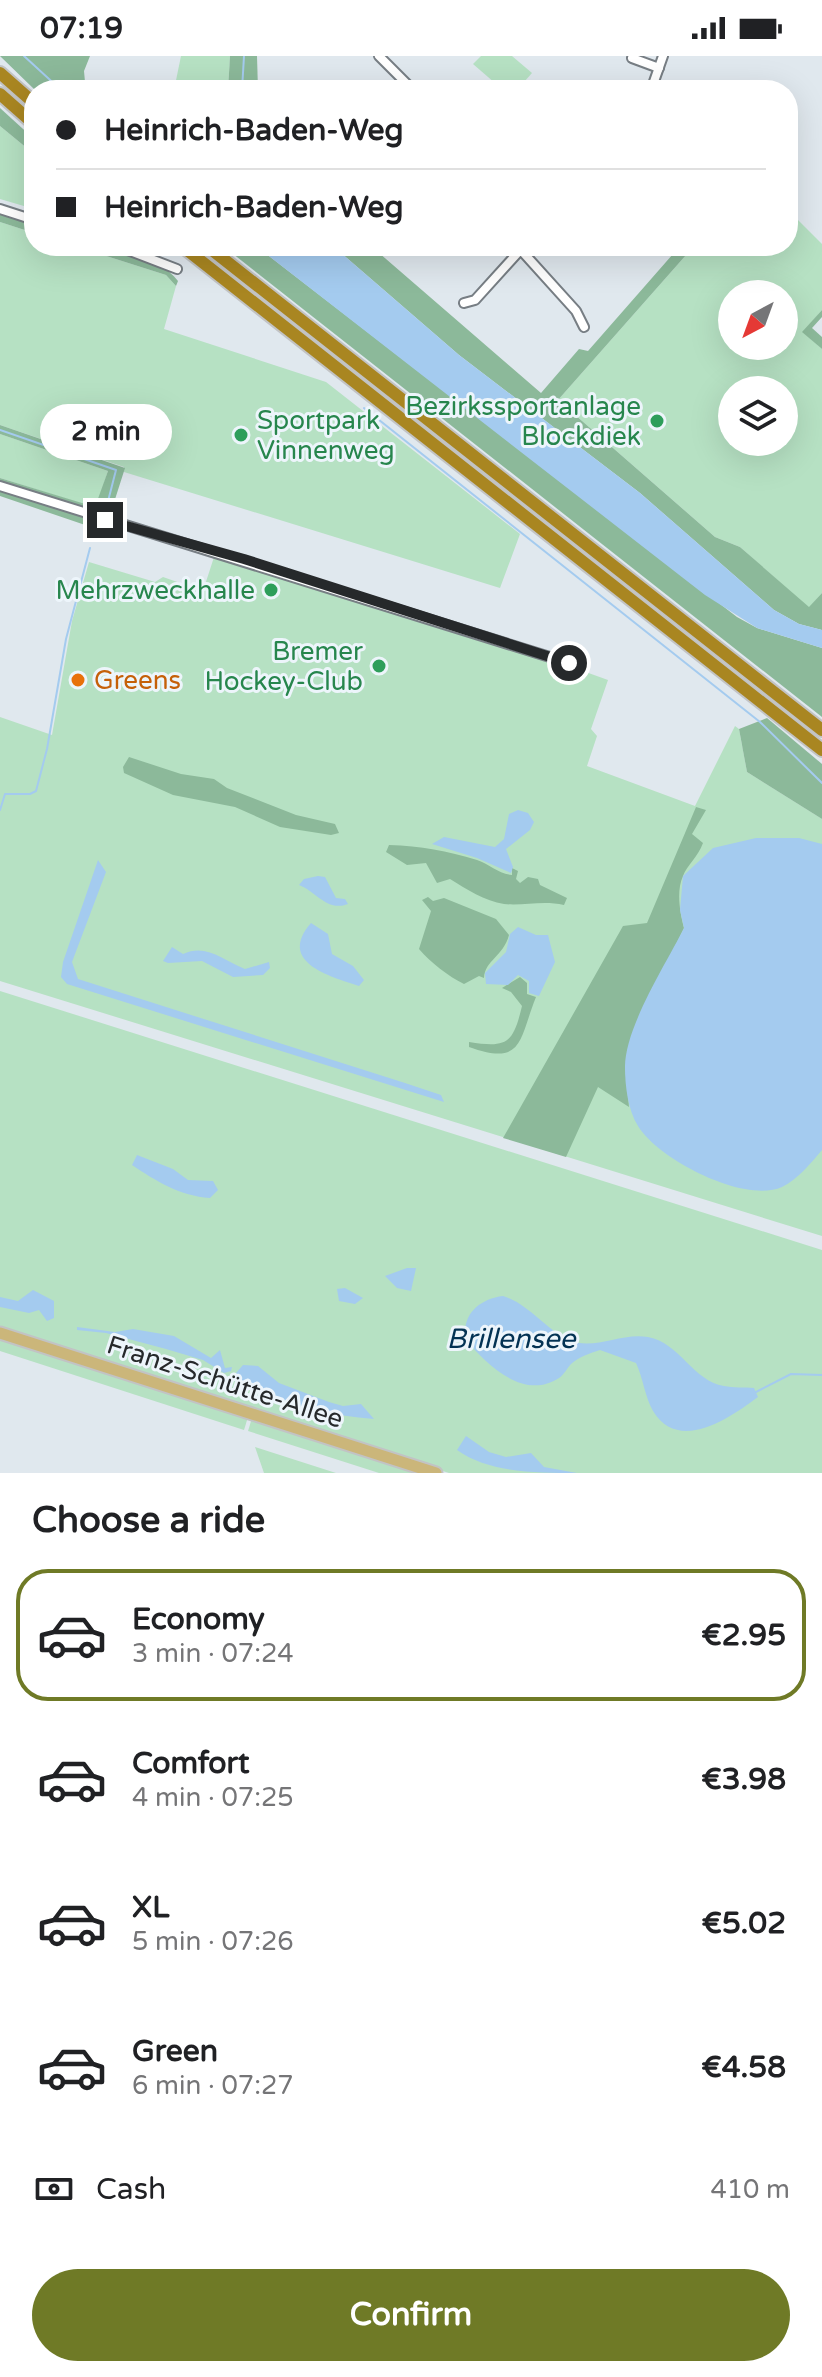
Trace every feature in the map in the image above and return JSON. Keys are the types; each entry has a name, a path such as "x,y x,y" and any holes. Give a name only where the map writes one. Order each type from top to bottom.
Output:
{"highway":[{"path":"0,73 24,94"},
{"path":"0,94 24,115"},
{"path":"195,256 822,750"},
{"path":"220,256 822,730"}],"main road":[{"name":"Franz-Schütte-Allee","path":"0,1333 436,1473"}],"street":[{"path":"379,56 403,80"},
{"path":"655,80 663,56"},
{"path":"632,58 659,68"},
{"path":"0,209 24,217"},
{"path":"143,256 177,269"},
{"path":"464,303 475,300 515,256"},
{"path":"529,256 576,311 584,327"},
{"path":"0,486 569,663"}],"green space":[{"path":"0,56 90,56 84,71 85,80 25,80"},
{"path":"181,56 230,56 229,80 176,80"},
{"path":"230,56 257,56 258,80 229,80"},
{"path":"481,56 512,56 532,73 526,80 491,80 473,64"},
{"path":"0,108 24,130 24,146 0,126"},
{"path":"0,126 24,146 24,206 0,199"},
{"path":"0,212 24,220 24,230 0,222"},
{"name":"Bezirkssportanlage Blockdiek","path":"798,220 822,244 822,310 803,332 822,349 822,593 809,608 740,547 715,537 558,400 685,256 798,256"},
{"path":"0,222 24,230 24,256 106,256 166,275 176,286 164,329 326,382 520,534 500,588 124,472 124,467 0,425"},
{"path":"106,256 145,258 169,272 178,281 176,286 166,275"},
{"path":"236,256 269,256 737,617 757,628 822,648 822,717"},
{"path":"345,256 383,256 541,393 579,349 588,351 671,256 685,256 558,400 715,537 740,547 809,607 822,593 822,630 799,624 774,610 640,493 459,355"},
{"path":"822,310 822,317 812,328 822,337 822,349 802,332"},
{"path":"0,425 125,468 110,515 0,481 0,478 95,507 108,471 0,434"},
{"path":"0,434 108,471 96,508 0,478"},
{"path":"0,490 95,519 91,527 0,496"},
{"path":"215,554 530,652 608,680 591,729 597,736 587,766 695,806 735,726 739,729 747,772 822,819 822,1236 0,981 0,717 52,735 72,621 89,562 155,582 163,577 203,591"},
{"path":"767,718 822,764 822,819 747,772 739,729"},
{"path":"129,757 181,774 214,779 227,788 296,815 335,824 339,833 331,835 280,827 235,807 173,795 124,773 123,767"},
{"path":"696,807 706,810 692,834 703,843 681,882 679,902 684,928 642,1014 625,1066 629,1107 598,1087 566,1157 503,1138 623,926 647,923"},
{"path":"389,845 455,854 512,875 512,868 518,871 516,879 520,883 528,877 538,879 540,885 567,898 564,905 497,902 450,879 437,883 426,863 407,865 386,852"},
{"path":"428,897 433,901 444,898 496,919 509,935 503,948 487,967 484,978 479,976 464,984 440,969 419,949 431,911 422,900"},
{"path":"520,977 527,983 527,994 536,997 517,1045 500,1054 469,1047 469,1042 500,1043 511,1036 522,1006 511,992 502,988"},
{"path":"0,991 822,1250 822,1473 449,1473 0,1329"},
{"path":"0,1336 248,1417 244,1430 0,1351"},
{"path":"252,1418 424,1473 379,1473 248,1431"},
{"path":"255,1447 336,1473 264,1473"}],"water":[{"path":"269,256 345,256 459,355 640,493 774,610 799,624 822,630 822,648 757,628 705,595"},
{"path":"518,810 528,813 534,822 530,830 506,849 513,867 511,873 432,844 444,837 495,847 504,839 509,814"},
{"path":"756,838 799,838 822,844 822,1150 793,1180 766,1191 725,1184 703,1175 648,1139 632,1113 625,1074 627,1051 639,1015 684,928 680,910 683,876 713,848"},
{"path":"98,860 106,872 72,962 78,979 441,1095 444,1102 67,984 61,977 63,962"},
{"path":"325,877 336,898 345,899 348,904 328,903 299,885 304,879"},
{"path":"311,923 328,934 332,954 353,966 364,980 359,986 322,972 303,957 300,948 302,936"},
{"path":"518,927 536,935 548,935 555,962 539,996 529,993 529,981 518,975 508,985 486,984 485,973 506,952 510,934"},
{"path":"172,947 183,954 199,950 214,954 245,969 269,962 270,968 263,975 233,977 202,961 163,961"},
{"path":"137,1155 173,1169 188,1180 213,1181 218,1190 210,1198 169,1187 132,1165"},
{"path":"416,1268 411,1291 397,1288 385,1276"},
{"path":"345,1288 363,1298 355,1304 339,1301 337,1289"},
{"path":"33,1290 54,1301 54,1318 47,1321 39,1310 29,1313 0,1307 0,1297 18,1301"},
{"name":"Brillensee","path":"503,1296 521,1305 569,1340 598,1343 648,1337 669,1346 713,1383 754,1388 758,1397 720,1422 691,1431 677,1430 664,1424 653,1411 636,1363 600,1350 578,1359 561,1377 546,1384 520,1383 495,1369 466,1340 466,1323 474,1310 486,1301"},
{"path":"77,1327 115,1332 133,1329 174,1336 211,1358 220,1350 225,1368 232,1367 231,1371 224,1373 203,1360 106,1333 77,1330"},
{"path":"243,1365 258,1366 279,1383 329,1402 343,1406 361,1404 374,1419 338,1415 269,1396 235,1380 236,1373"},
{"path":"466,1436 489,1452 506,1457 531,1453 544,1467 577,1473 530,1472 484,1463 457,1450"}],"waterway":[{"path":"24,56 50,80"},
{"path":"243,80 244,56"},
{"path":"364,408 760,722 822,783"},
{"path":"0,430 116,470 106,509"},
{"path":"0,810 5,794 30,794 36,791 47,749 66,639 90,548"},
{"path":"756,1392 791,1374 822,1375"}],"place":[{"name":"Bezirkssportanlage Blockdiek","path":"657,421"},
{"name":"Sportpark Vinnenweg","path":"241,435"},
{"name":"Mehrzweckhalle","path":"271,590"},
{"name":"Bremer Hockey-Club","path":"379,666"},
{"name":"Greens","path":"78,680"}],"route":[{"path":"105,520 244,559 569,663"}]}
